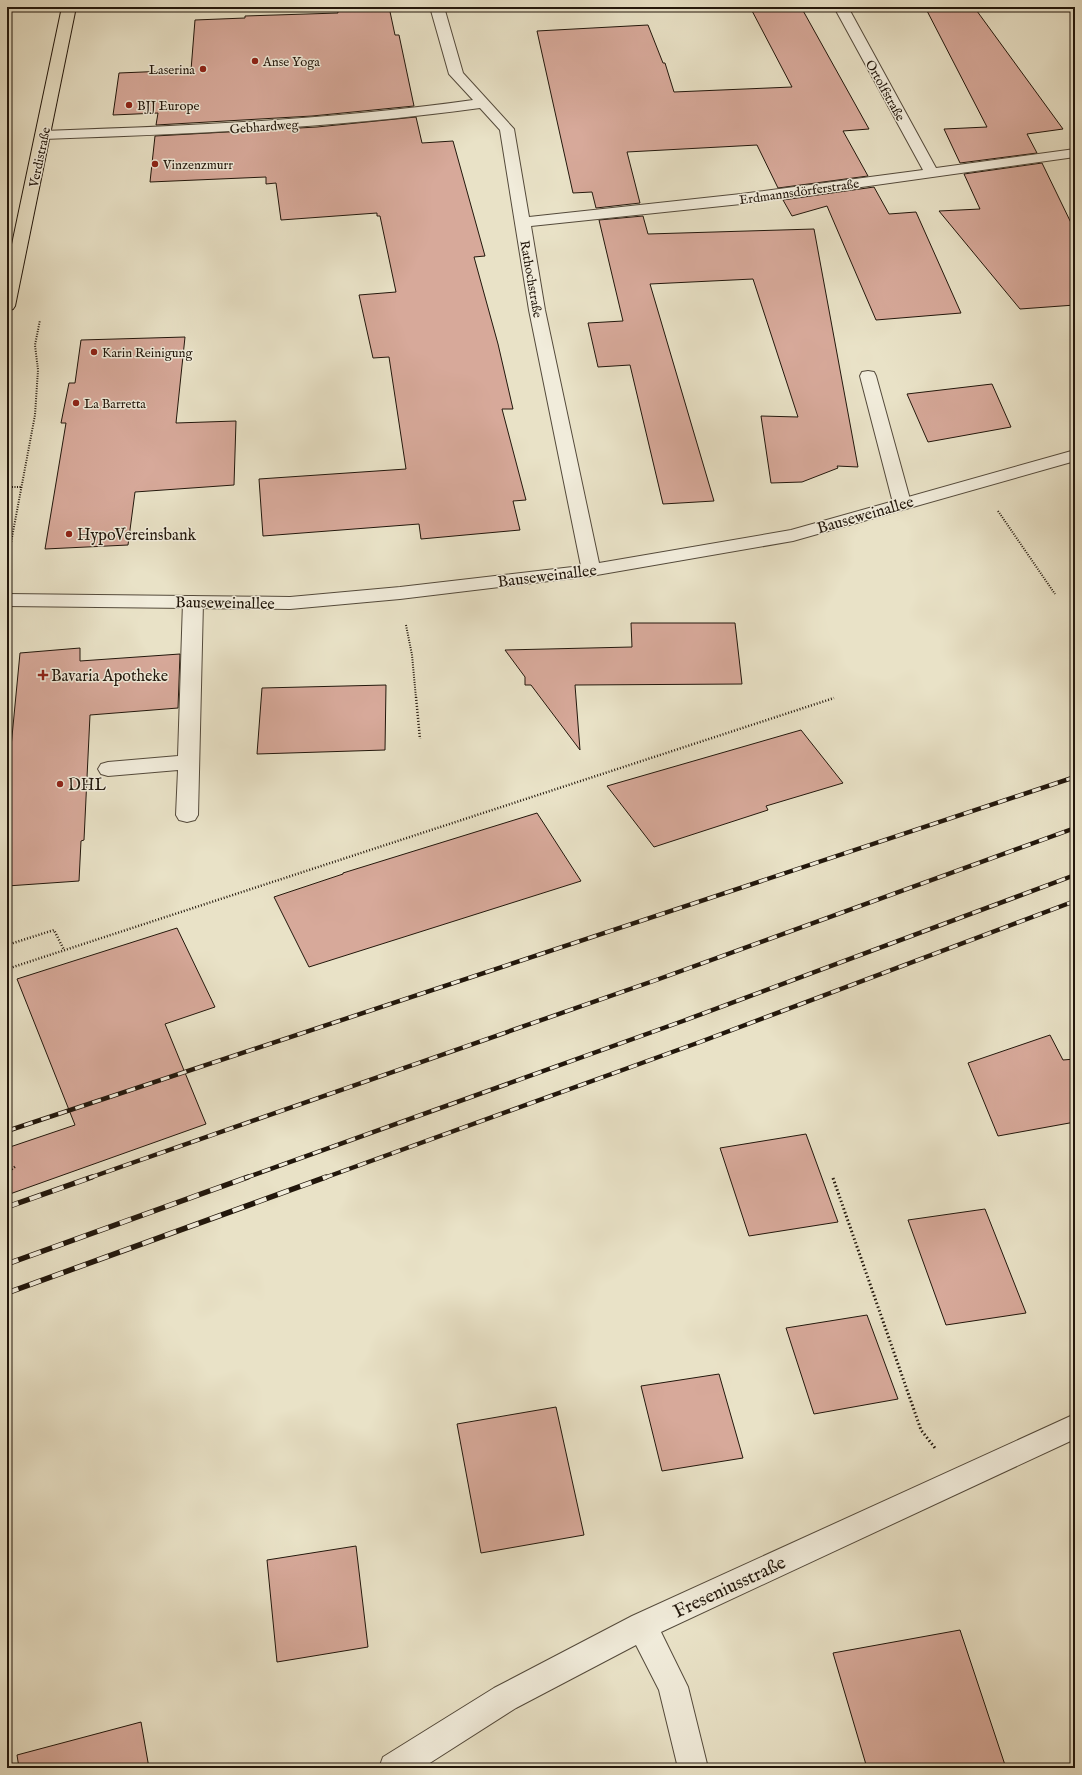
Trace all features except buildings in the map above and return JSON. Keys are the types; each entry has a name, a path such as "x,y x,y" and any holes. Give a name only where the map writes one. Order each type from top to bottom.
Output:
{"main road":[{"name":"Verdistraße","path":"7,306 44,135 69,7"}],"street":[{"name":"Rathochstraße","path":"437,7 456,74 507,129 539,318 591,570"},
{"name":"Ortolfstraße","path":"841,7 932,173"},
{"name":"Gebhardweg","path":"44,135 214,130 316,123 437,110 483,103"},
{"name":"Erdmannsdörferstraße","path":"522,222 741,199 1075,153"},
{"path":"868,376 902,503"},
{"name":"Bauseweinallee","path":"7,600 290,603 400,594 591,570 793,535 1075,455"},
{"path":"187,815 193,602"},
{"path":"108,769 188,762"},
{"name":"Freseniusstraße","path":"394,1768 505,1698 642,1626 1075,1426"},
{"path":"642,1626 673,1687 692,1768"}],"path":[{"path":"7,564 36,415 38,370 35,345 42,313"},
{"path":"7,487 22,486"},
{"path":"995,507 1055,594"},
{"path":"400,594 412,655 420,739"},
{"path":"7,969 834,698"},
{"path":"7,945 54,930 64,950"},
{"path":"7,1172 16,1166"},
{"path":"833,1178 921,1430 958,1480"}],"railway":[{"path":"7,1131 1075,777"},
{"path":"89,1178 659,979 1075,828"},
{"path":"245,1178 683,1021 1075,875"},
{"path":"324,1178 700,1042 1075,901"},
{"path":"7,1207 92,1177"},
{"path":"7,1264 248,1177"},
{"path":"7,1293 326,1177"}],"place":[{"name":"Anse Yoga","path":"255,61"},
{"name":"Laserina","path":"203,69"},
{"name":"BJJ Europe","path":"129,105"},
{"name":"Vinzenzmurr","path":"155,164"},
{"name":"Karin Reinigung","path":"94,352"},
{"name":"La Barretta","path":"76,403"},
{"name":"HypoVereinsbank","path":"69,534"},
{"name":"Bavaria Apotheke","path":"43,675"},
{"name":"DHL","path":"60,784"}]}
